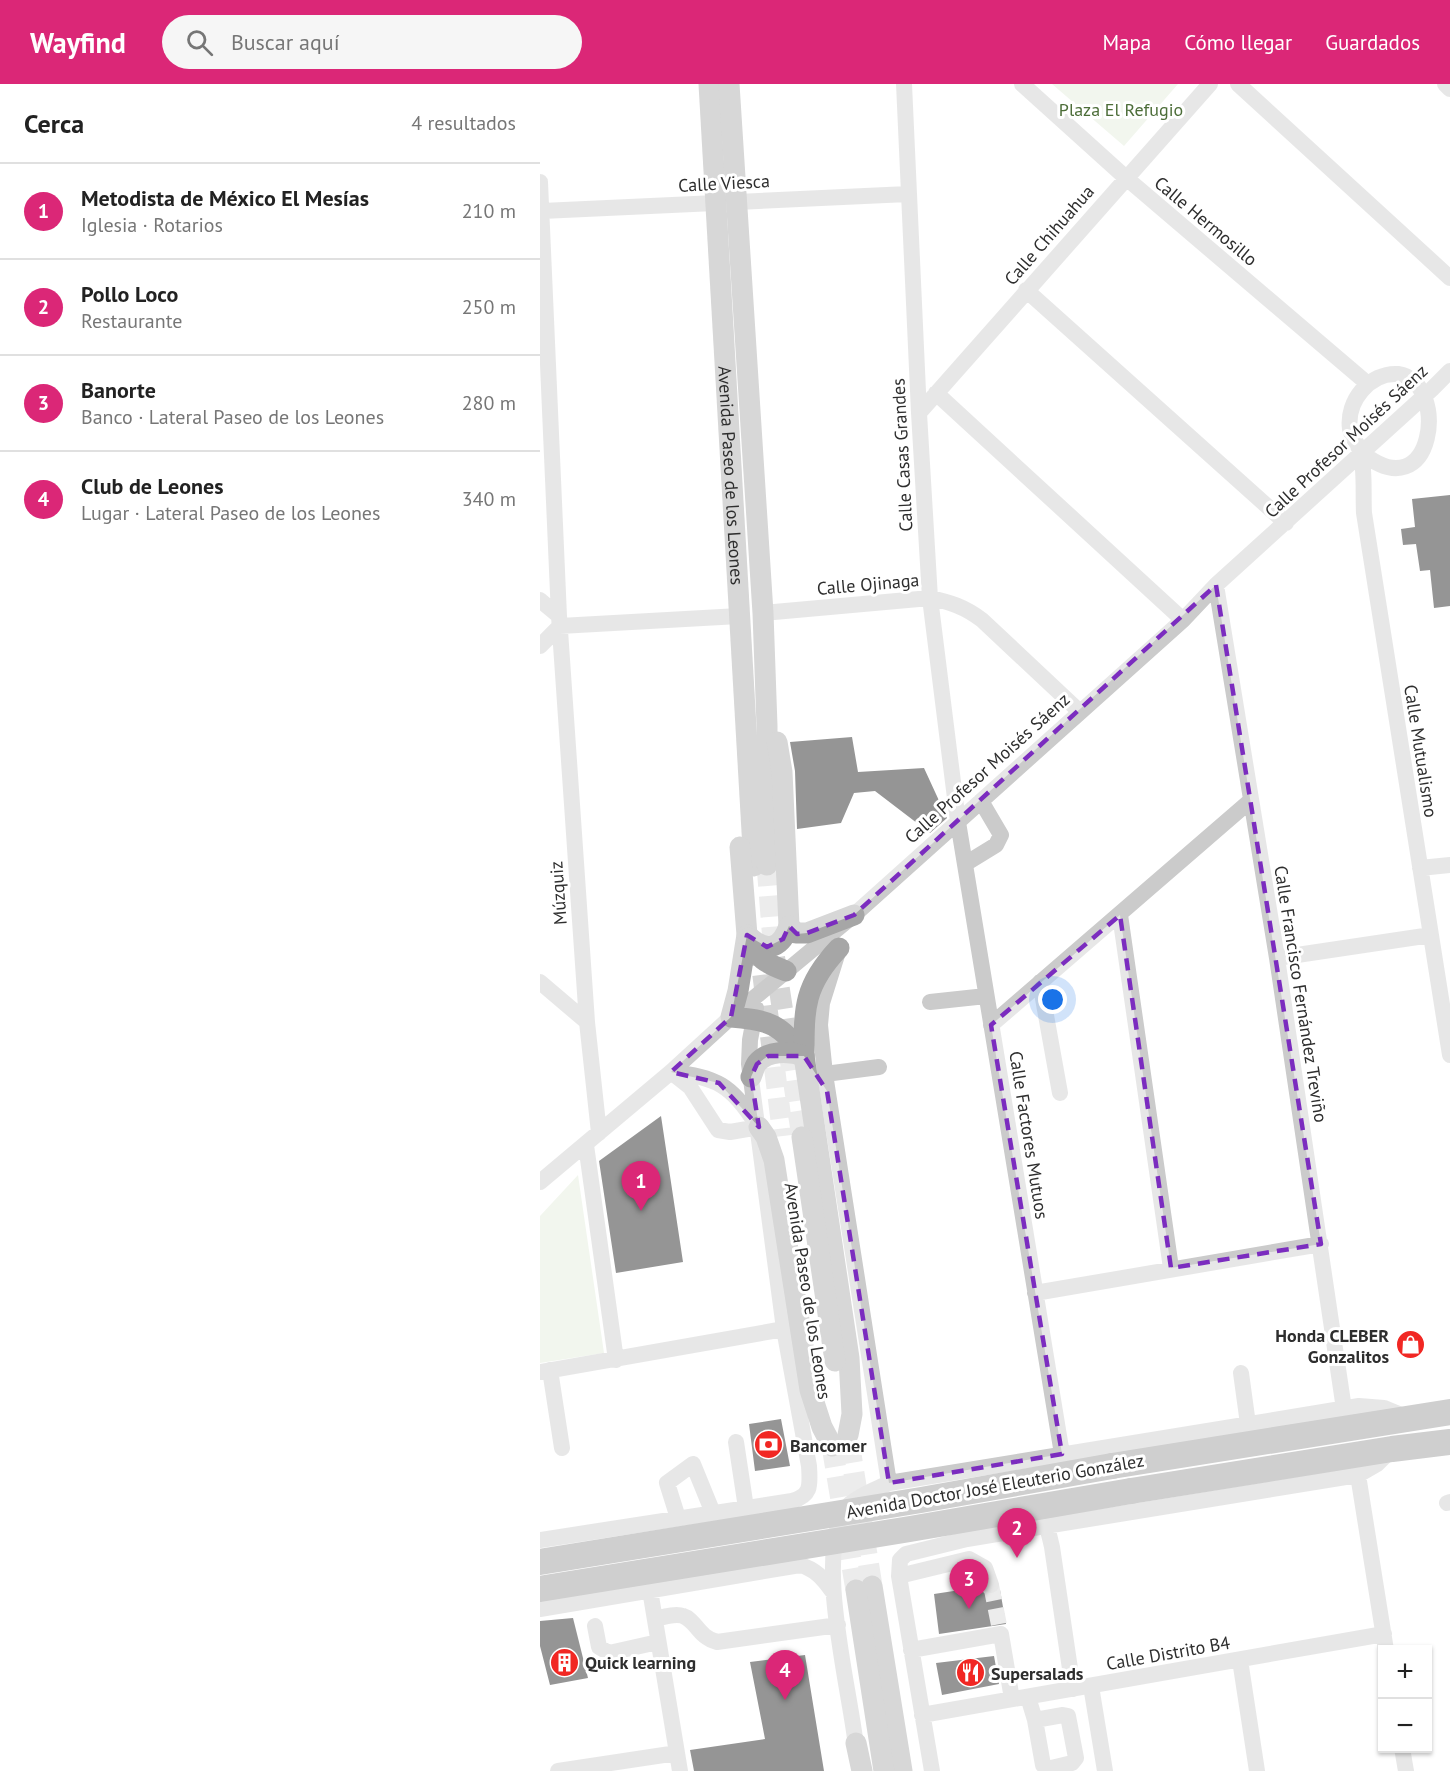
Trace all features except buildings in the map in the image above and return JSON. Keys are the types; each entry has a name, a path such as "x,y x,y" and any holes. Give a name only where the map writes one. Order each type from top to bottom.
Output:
{"highway":[{"name":"Avenida Doctor José Eleuterio González","path":"540,1562 921,1500 1445,1410"},
{"name":"Avenida Doctor José Eleuterio González","path":"540,1589 1392,1449 1447,1444"}],"main road":[{"name":"Avenida Paseo de los Leones","path":"710,84 739,616 760,865 767,726 763,613 729,84"},
{"path":"744,678 733,706 732,737 747,935 742,973 731,1017 753,1018 778,1027 791,1038 804,1056"},
{"path":"747,935 757,945 767,947 783,939 789,926 782,772 779,745 767,726"},
{"path":"789,926 796,933 807,933 854,915"},
{"path":"747,935 756,954 768,964 786,971"},
{"path":"759,1128 766,1137 774,1160 810,1390 822,1427 843,1441 852,1414 849,1358 804,1056 804,1011 812,985 825,963 839,948"},
{"path":"751,1077 757,1064 768,1056 787,1053 804,1056"},
{"name":"Avenida Paseo de los Leones","path":"792,1137 826,1308 843,1441"},
{"path":"884,1771 864,1588 902,1771"},
{"path":"856,1743 860,1771"}],"street":[{"name":"Calle Casas Grandes","path":"904,84 930,598 958,822"},
{"name":"Calle Hermosillo","path":"1022,84 1125,177 1368,384"},
{"name":"Calle Chihuahua","path":"919,413 1125,177 1210,84"},
{"path":"1238,84 1450,278"},
{"path":"1445,84 1450,89"},
{"name":"Múzquiz","path":"540,182 545,416 587,1022 599,1133"},
{"name":"Calle Viesca","path":"542,211 908,194"},
{"path":"1026,290 1286,523"},
{"name":"Calle Profesor Moisés Sáenz","path":"542,1178 586,1145 731,1017 854,915 1183,620 1216,585 1450,371"},
{"path":"1361,452 1374,462 1386,467 1406,467 1424,460 1434,451 1441,439 1444,426 1443,405 1432,389 1421,380 1408,375 1394,374 1380,377 1368,384"},
{"name":"Calle Mutualismo","path":"1368,384 1356,399 1350,417 1350,429 1361,452 1364,513 1450,1055"},
{"path":"936,393 1183,620"},
{"name":"Calle Francisco Fernández Treviño","path":"1216,585 1277,958 1344,1409"},
{"name":"Calle Ojinaga","path":"763,613 930,598 959,605 982,620 1079,711"},
{"path":"540,600 560,621 739,616"},
{"path":"540,646 560,621"},
{"path":"965,864 996,845 1002,835 981,801"},
{"path":"991,1025 1250,801"},
{"name":"Calle Factores Mutuos","path":"958,822 1062,1454"},
{"path":"1420,868 1450,865"},
{"path":"854,915 839,948 822,1003 820,1025 826,1083 889,1483"},
{"path":"1120,915 1172,1268"},
{"path":"1277,958 1431,935"},
{"path":"540,982 587,1022"},
{"path":"1040,982 1060,1093"},
{"path":"540,1540 746,1508 801,1498 808,1492 809,1466 784,1329 751,1077 750,1040 753,1018 761,993"},
{"path":"930,1002 986,996"},
{"path":"804,1056 826,1083"},
{"path":"826,1083 879,1067"},
{"path":"671,1072 697,1075 720,1083 746,1108 759,1128"},
{"path":"671,1072 690,1087 718,1130 730,1132 759,1128"},
{"path":"586,1145 616,1360"},
{"path":"1035,1293 1321,1244"},
{"path":"562,1448 545,1371 784,1329"},
{"path":"1241,1373 1248,1424"},
{"path":"856,1743 832,1591 837,1525 847,1506 889,1483 1359,1406 1384,1408 1409,1418"},
{"path":"736,1442 746,1508 741,1523 741,1538 744,1549 754,1563 766,1570"},
{"path":"932,1771 899,1576 900,1560 906,1554 967,1539 1358,1475 1377,1464 1392,1449"},
{"path":"670,1519 667,1483 693,1464 713,1513"},
{"path":"1358,1475 1385,1642"},
{"path":"670,1519 680,1526 691,1540 694,1558 689,1575 674,1586"},
{"path":"1047,1526 1073,1689"},
{"path":"967,1539 969,1559"},
{"path":"899,1576 969,1559 985,1568 991,1585"},
{"path":"540,1609 800,1564 812,1568 832,1591"},
{"path":"650,1590 680,1771"},
{"path":"655,1618 686,1616 707,1639 717,1642 838,1625"},
{"path":"595,1626 600,1647 609,1653 658,1642"},
{"path":"911,1650 1000,1629 1020,1698 1035,1720"},
{"name":"Calle Distrito B4","path":"922,1715 1240,1660 1385,1642"},
{"path":"1240,1660 1257,1771"},
{"path":"1091,1686 1105,1771"},
{"path":"558,1771 677,1753"},
{"path":"1403,1753 1406,1771"}],"highlighted area":[{"path":"1216,585 1321,1244 1171,1268 1120,915 991,1025 1062,1454 889,1483 827,1091 804,1056 768,1056 757,1064 751,1077 759,1127 719,1083 671,1072 731,1017 747,935 767,947 783,939 789,926 797,934 807,933 854,915"}],"green space":[{"name":"Plaza El Refugio","path":"1052,84 1178,84 1124,146"},
{"path":"578,1175 604,1353 540,1363 540,1216"}],"tunnel":[{"path":"767,865 774,954 802,1137"},
{"path":"759,944 783,1136"},
{"path":"849,1442 872,1586"},
{"path":"832,1446 856,1590"},
{"path":"991,1585 999,1625"}],"place":[{"name":"Metodista de México El Mesías","path":"641,1211"},
{"name":"Honda CLEBER Gonzalitos","path":"1410,1345"},
{"name":"Bancomer","path":"769,1445"},
{"name":"Pollo Loco","path":"1017,1558"},
{"name":"Banorte","path":"969,1609"},
{"name":"Quick learning","path":"564,1662"},
{"name":"Supersalads","path":"970,1673"},
{"name":"Club de Leones","path":"785,1700"}]}
